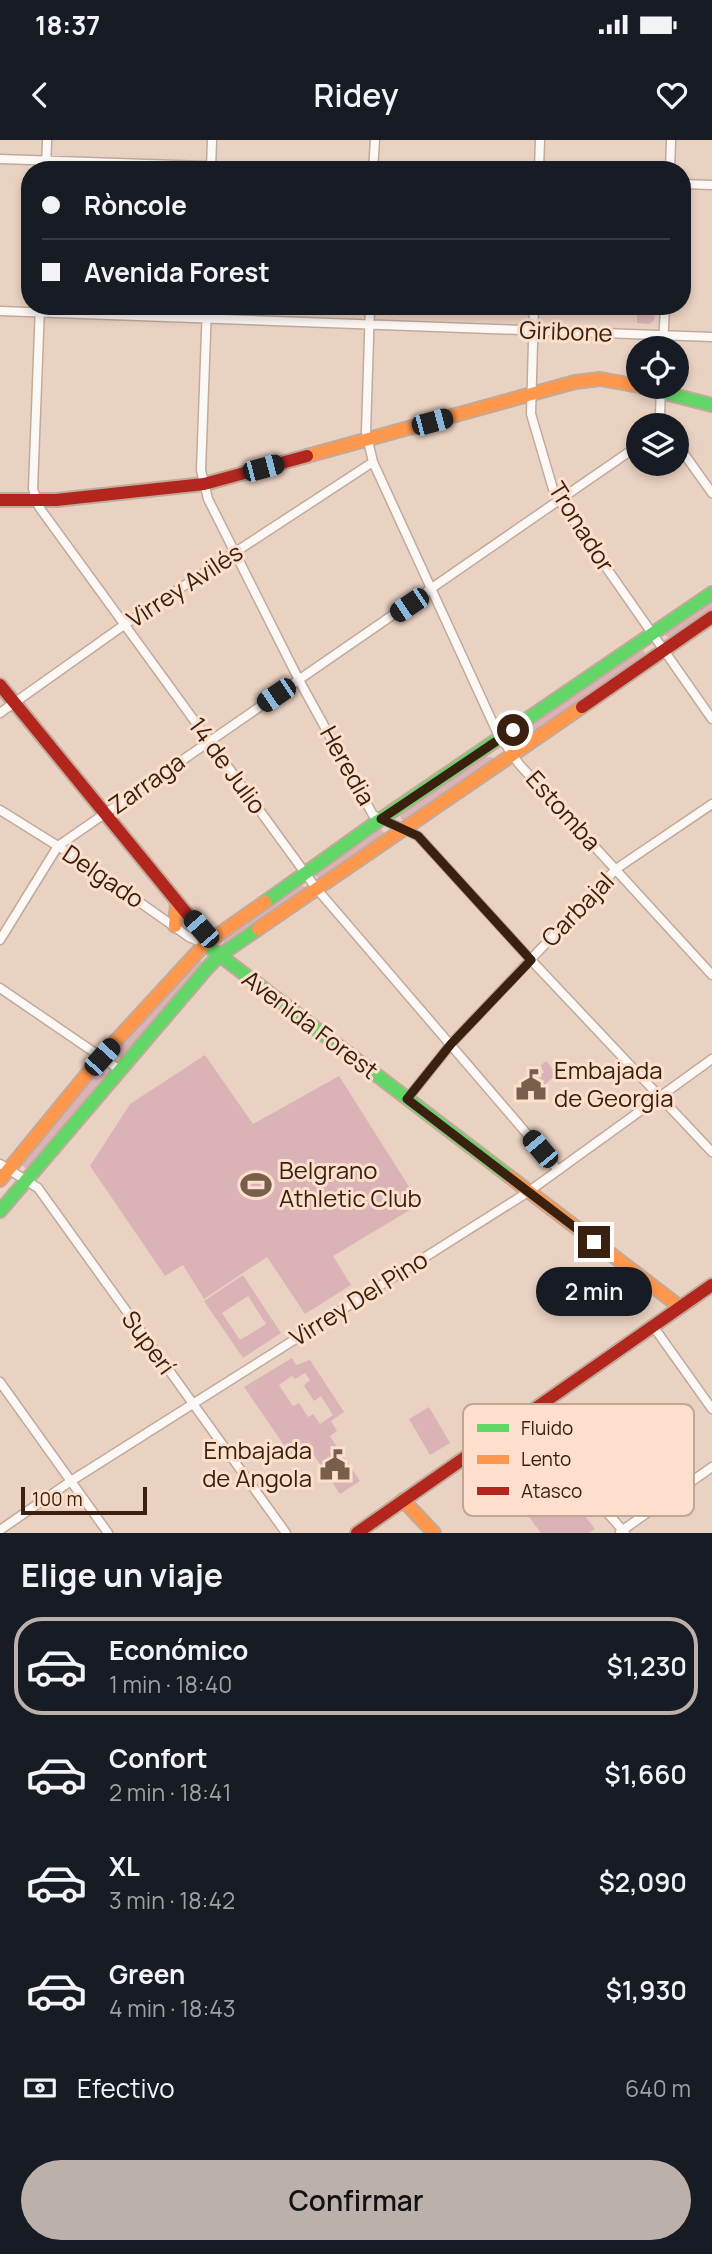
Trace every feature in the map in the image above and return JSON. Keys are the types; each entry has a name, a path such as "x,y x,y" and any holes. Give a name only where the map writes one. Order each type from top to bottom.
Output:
{"main road":[{"path":"0,500 36,501 140,493 204,484 588,379 626,383"},
{"path":"689,398 712,405"},
{"path":"0,1180 4,1166 205,944 381,819 712,593"},
{"path":"0,1211 219,957 712,617"},
{"name":"Avenida Forest","path":"0,685 177,904 201,929 205,944 219,957 680,1307"},
{"path":"175,926 177,904"},
{"path":"540,1404 712,1285"},
{"path":"357,1533 463,1458"},
{"path":"403,1500 433,1533"}],"street":[{"path":"46,161 47,140"},
{"path":"211,161 212,140"},
{"path":"374,161 375,140"},
{"path":"539,161 540,140"},
{"path":"670,161 671,140"},
{"path":"0,159 21,162"},
{"path":"691,184 712,185"},
{"name":"Giribone","path":"0,311 21,310"},
{"path":"36,501 33,489 40,315"},
{"name":"Giribone","path":"140,315 712,337"},
{"name":"Heredia","path":"207,315 201,470 208,499 299,680 373,814 418,836 712,1152"},
{"name":"Estomba","path":"370,315 367,440 373,462 500,739 712,975"},
{"name":"Tronador","path":"534,315 532,421 559,500 712,719"},
{"path":"664,335 665,315"},
{"name":"Zarraga","path":"0,940 58,846 626,454"},
{"path":"689,461 712,494"},
{"name":"Virrey Avilés","path":"0,713 124,625 373,462"},
{"name":"14 de Julio","path":"36,501 316,888 558,1170"},
{"name":"Carbajal","path":"407,1099 451,1044 616,869 712,804"},
{"name":"Delgado","path":"0,810 58,846 189,937 205,944"},
{"path":"0,988 120,1070"},
{"name":"Virrey Del Pino","path":"0,1530 71,1481 528,1192 712,1059"},
{"name":"Superí","path":"4,1166 38,1188 286,1533"},
{"path":"653,1326 712,1409"},
{"path":"0,1382 108,1533"},
{"path":"694,1480 712,1467"},
{"path":"609,1516 623,1532 645,1516"}],"shaded area":[{"path":"637,315 654,315 650,324 637,323"},
{"path":"712,600 712,611 671,638 664,635 664,631"},
{"path":"638,650 644,651 644,657 520,745 516,741 516,735"},
{"path":"485,757 492,757 494,762 407,822 401,819 400,814"},
{"path":"379,827 387,837 320,881 313,871"},
{"path":"299,885 305,887 305,892 226,945 224,943 223,937"},
{"path":"196,960 202,961 203,967 121,1058 115,1056 113,1051"},
{"name":"Belgrano Athletic Club","path":"205,1055 253,1124 339,1076 420,1204 333,1256 351,1285 305,1314 267,1257 204,1299 183,1265 165,1276 90,1166 130,1104"},
{"path":"546,1061 557,1074 536,1092 525,1079 530,1075 535,1080 544,1072 540,1066"},
{"path":"99,1070 106,1074 27,1169 20,1164"},
{"path":"243,1275 281,1333 243,1358 204,1301","holes":["248,1296 266,1324 240,1340 222,1313"]},
{"path":"292,1358 296,1365 310,1360 344,1412 331,1421 337,1431 330,1436 360,1481 340,1494 310,1449 294,1460 244,1387","holes":["305,1373 310,1380 301,1388 304,1386 314,1401 321,1396 333,1415 320,1424 313,1414 308,1417 299,1403 293,1406 279,1385 292,1376 295,1379"]},
{"path":"429,1407 450,1443 430,1455 409,1419"},
{"path":"528,1516 585,1516 595,1529 589,1533 541,1533"}],"traffic: fast":[{"path":"688,399 712,405"},
{"path":"265,902 381,819 712,593"},
{"path":"188,915 201,928 205,944 510,1177"},
{"path":"0,1211 208,967 219,956 258,929"}],"traffic: slow":[{"path":"307,456 575,382 600,379 626,384"},
{"path":"258,929 582,707"},
{"path":"0,1180 101,1057 205,944 265,902"},
{"path":"175,926 177,904"},
{"path":"510,1177 680,1307"},
{"path":"403,1500 434,1533"}],"traffic: jam":[{"path":"0,500 56,500 204,484 307,456"},
{"path":"582,707 712,617"},
{"path":"0,685 188,915"},
{"path":"542,1404 712,1285"},
{"path":"357,1533 463,1459"}],"place":[{"name":"Embajada de Georgia","path":"531,1085"},
{"name":"Belgrano Athletic Club","path":"256,1185"},
{"name":"Embajada de Angola","path":"335,1465"}],"route":[{"path":"513,730 381,819 418,836 531,960 451,1044 407,1099 594,1242"}]}
